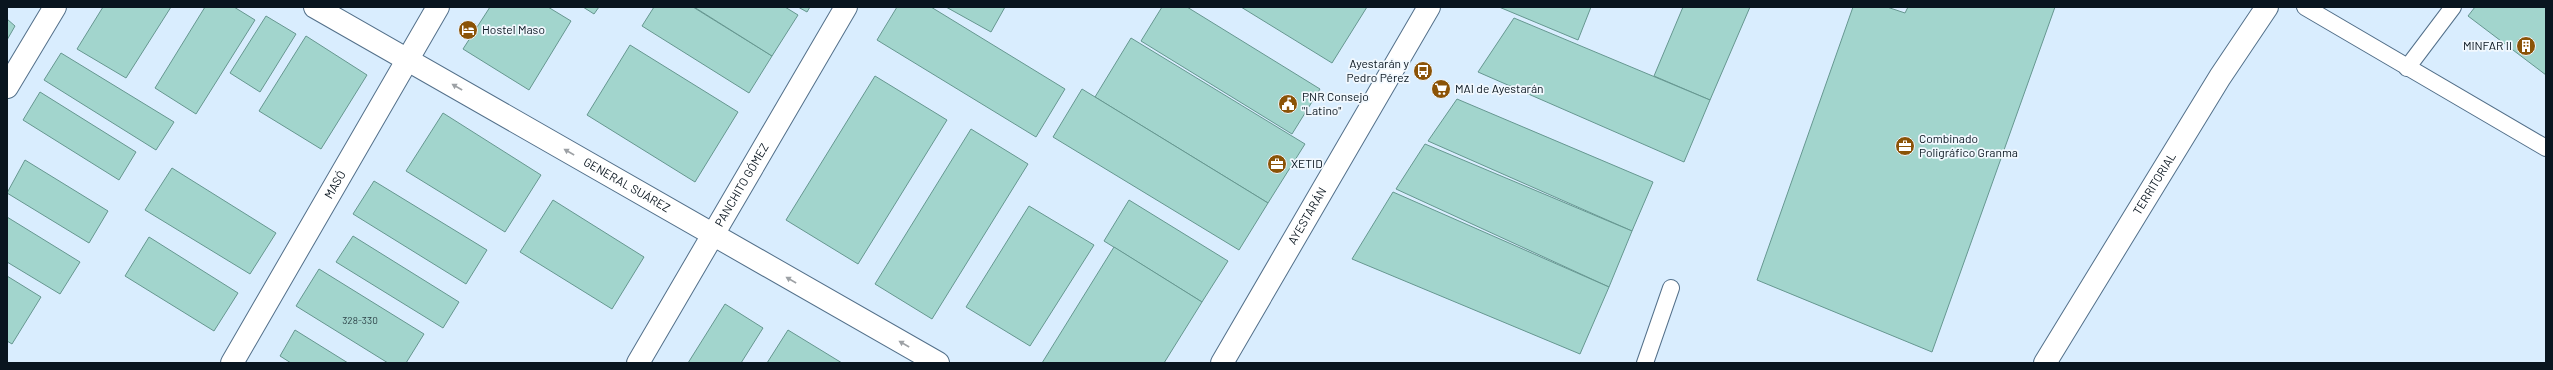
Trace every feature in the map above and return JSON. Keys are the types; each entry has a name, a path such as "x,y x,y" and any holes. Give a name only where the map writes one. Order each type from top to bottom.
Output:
{"street":[{"path":"7,87 55,7"},
{"name":"GENERAL SUÁREZ","path":"315,7 938,363"},
{"name":"MASÓ","path":"232,363 438,7"},
{"name":"PANCHITO GÓMEZ","path":"638,363 714,236 846,7"},
{"name":"AYESTARÁN","path":"1222,363 1429,7"},
{"name":"TERRITORIAL","path":"2045,363 2220,77 2267,7"}],"lane":[{"path":"2305,7 2546,148"},
{"path":"2407,68 2453,7"},
{"path":"1645,363 1671,288"}],"building":[{"path":"103,7 171,7 126,78 77,49"},
{"path":"205,7 234,7 255,20 196,114 155,88"},
{"path":"490,7 548,7 571,21 529,90 463,49"},
{"path":"583,7 599,7 594,14"},
{"path":"654,7 693,7 772,56 749,93 642,26"},
{"path":"694,7 785,7 798,15 772,56"},
{"path":"798,7 810,7 807,12"},
{"path":"897,7 931,7 1065,89 1036,137 877,40"},
{"path":"946,7 1005,7 991,32"},
{"path":"1162,7 1187,7 1320,89 1292,134 1141,41"},
{"path":"1241,7 1367,7 1332,63"},
{"path":"1499,7 1591,7 1578,40"},
{"path":"1683,7 1750,7 1710,100 1654,76"},
{"name":"Combinado Poligráfico Granma","path":"1853,7 1887,7 1905,13 1908,7 2055,7 1932,352 1757,280"},
{"name":"MINFAR II","path":"2475,7 2546,7 2546,75 2468,16"},
{"path":"266,16 296,34 260,92 230,73"},
{"path":"1514,18 1710,100 1684,162 1478,72"},
{"path":"7,19 15,26 7,40"},
{"path":"306,36 367,75 321,149 259,111"},
{"path":"1131,38 1305,144 1268,203 1095,97"},
{"path":"630,45 738,112 695,182 587,115"},
{"path":"61,53 174,122 156,150 44,80"},
{"path":"875,76 947,120 858,264 786,220"},
{"path":"1082,89 1268,203 1239,250 1053,137"},
{"path":"40,92 136,152 119,180 23,120"},
{"path":"1457,99 1653,182 1632,231 1428,141"},
{"path":"443,113 541,175 505,232 406,171"},
{"path":"971,129 1028,164 932,319 875,284"},
{"path":"1425,144 1632,231 1609,287 1396,189"},
{"path":"25,160 108,211 89,243 7,193"},
{"path":"172,168 276,233 250,274 145,210"},
{"path":"374,181 487,250 466,284 353,214"},
{"path":"1393,192 1609,287 1580,354 1352,259"},
{"path":"553,200 644,257 612,309 520,252"},
{"path":"1129,200 1228,261 1202,302 1104,241"},
{"path":"1029,206 1094,245 1030,346 966,307"},
{"path":"7,217 80,262 60,294 7,262"},
{"path":"353,236 459,302 443,328 336,262"},
{"path":"149,237 238,293 214,331 125,276"},
{"path":"1114,247 1202,302 1164,363 1042,363"},
{"path":"319,269 424,334 406,363 388,363 296,306"},
{"path":"7,276 41,297 12,344 7,341"},
{"path":"725,304 763,328 741,363 688,363"},
{"path":"295,330 348,363 291,363 280,356"},
{"path":"788,330 842,363 767,363"}],"place":[{"name":"Hostel Maso","path":"468,30"},
{"name":"MINFAR II","path":"2526,46"},
{"name":"Ayestarán y Pedro Pérez","path":"1423,71"},
{"name":"MAI de Ayestarán","path":"1441,89"},
{"name":"PNR Consejo \"Latino\"","path":"1288,104"},
{"name":"Combinado Poligráfico Granma","path":"1905,146"},
{"name":"XETID","path":"1277,164"}]}
